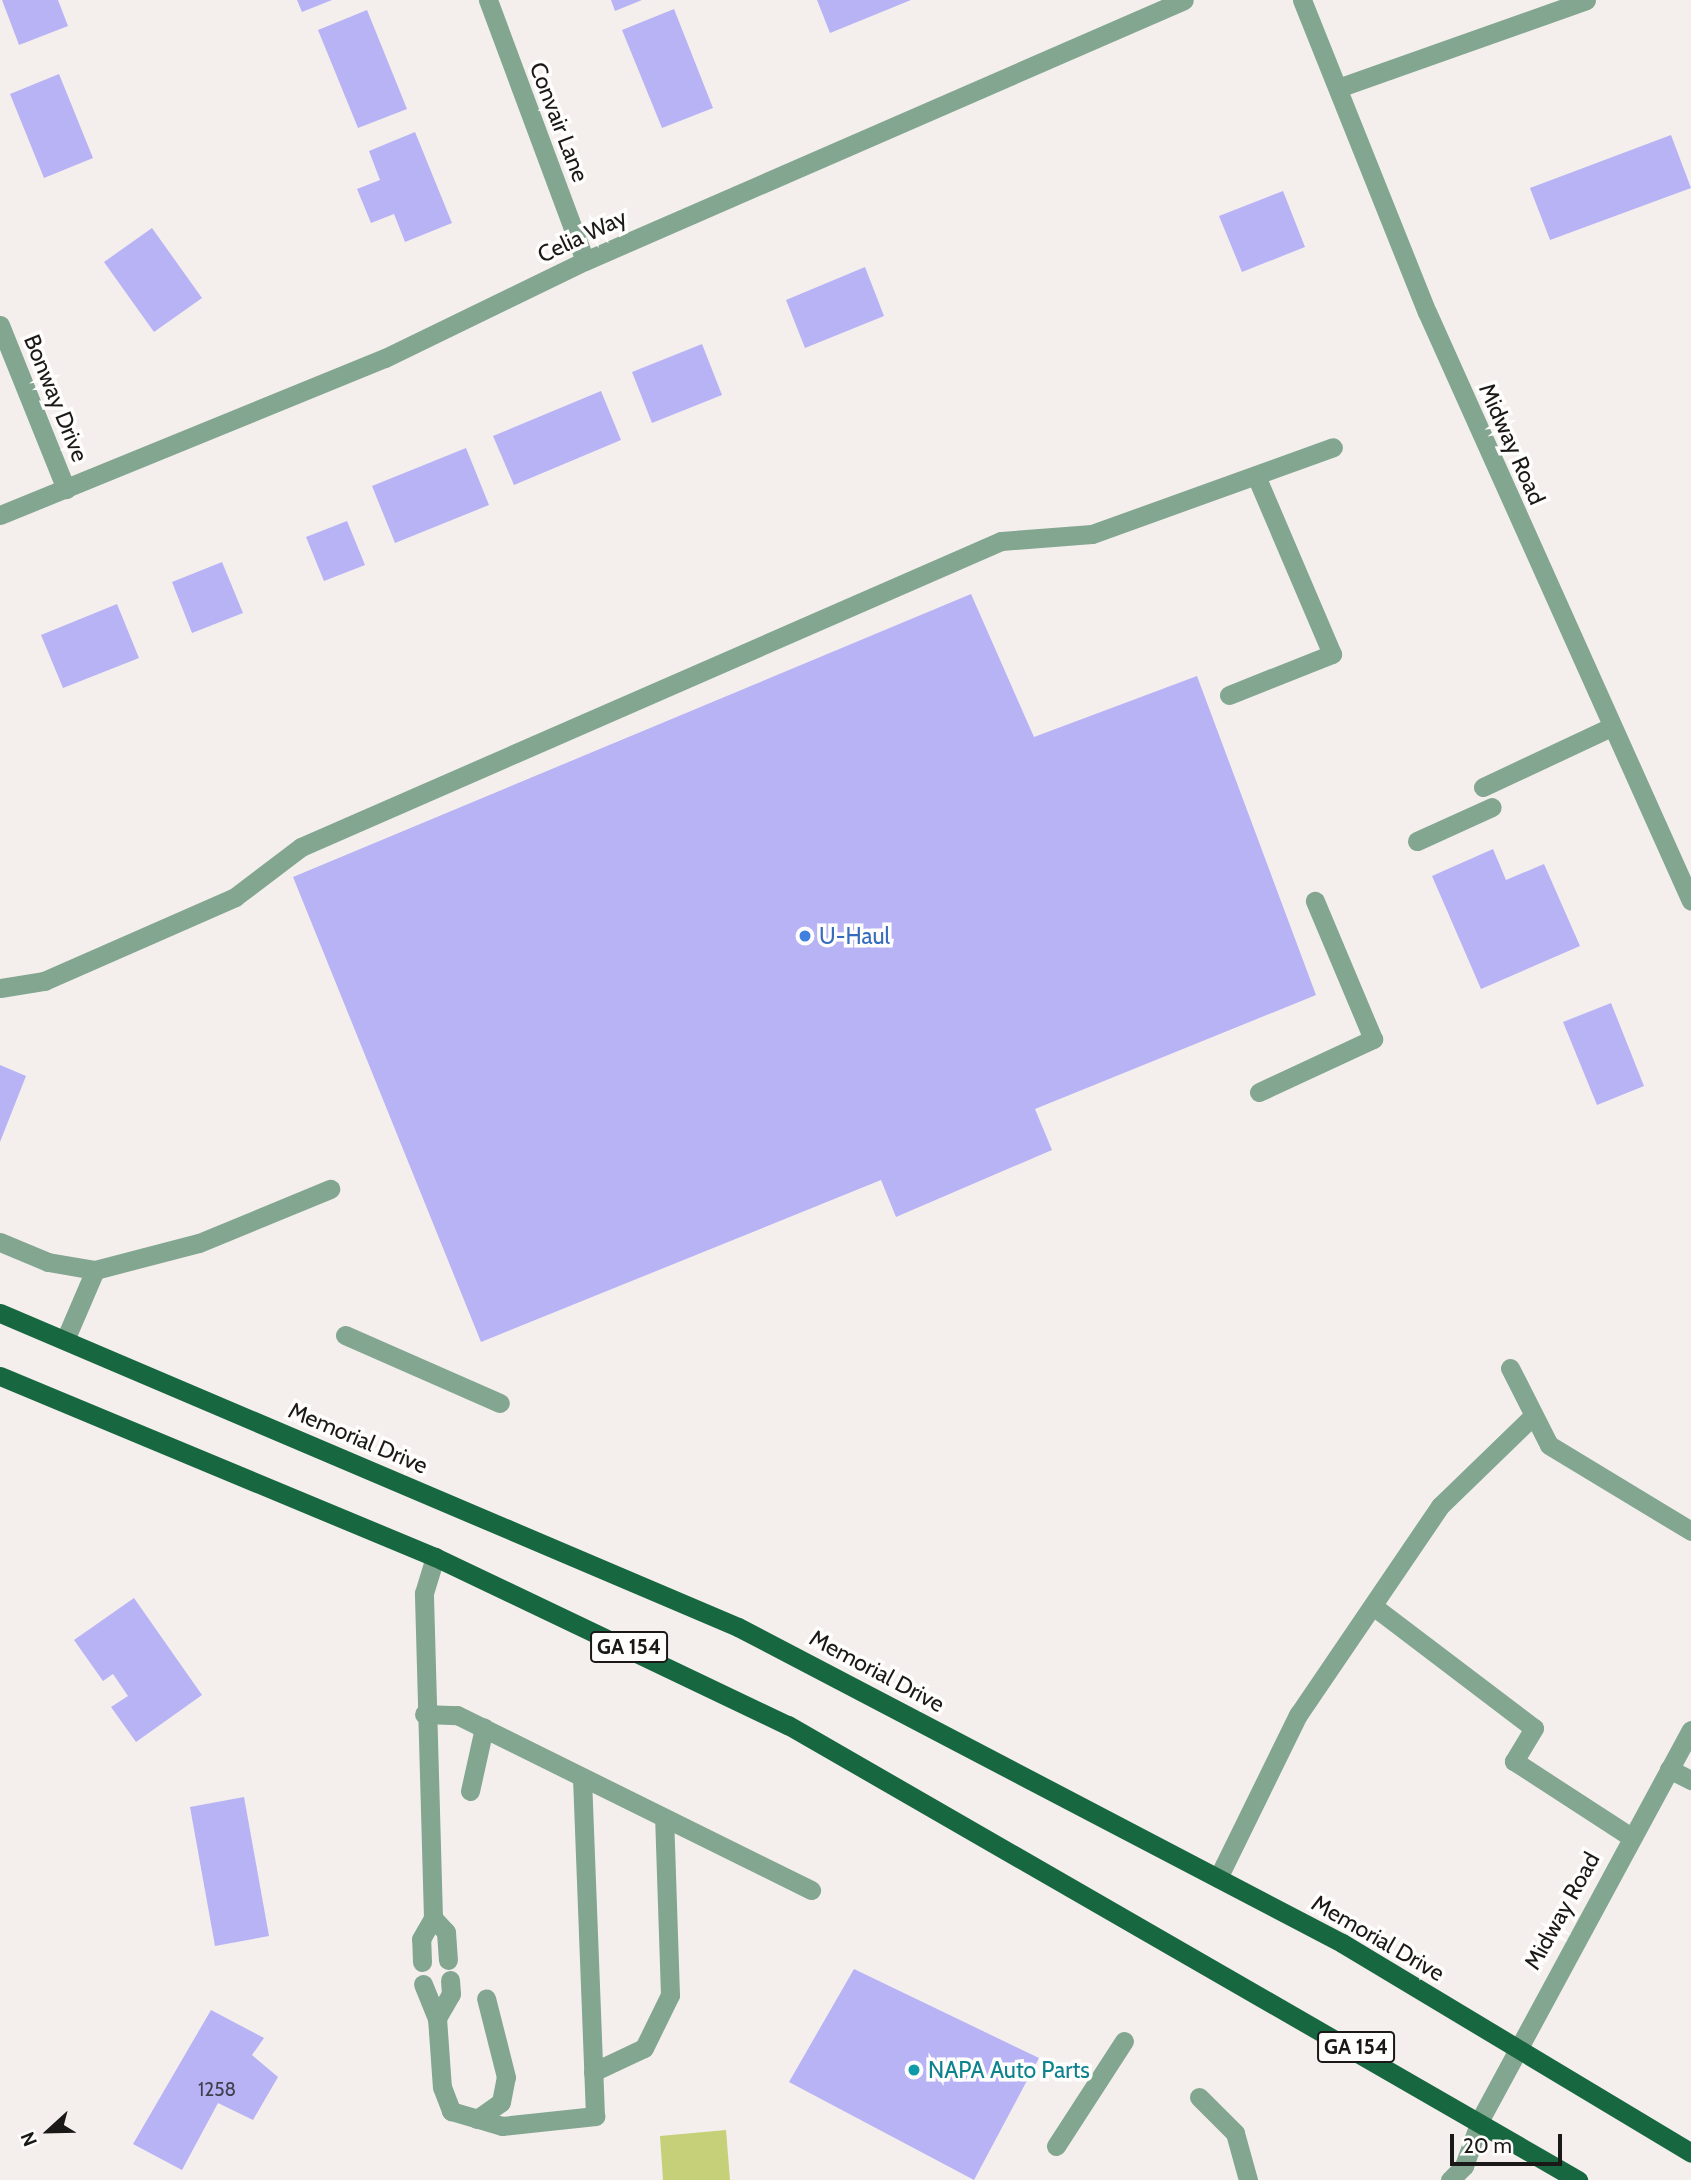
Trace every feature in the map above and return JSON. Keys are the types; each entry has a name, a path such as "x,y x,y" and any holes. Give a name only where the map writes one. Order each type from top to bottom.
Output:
{"main road":[{"name":"Memorial Drive","path":"0,1312 738,1627 1218,1878 1515,2047 1691,2153"},
{"name":"GA 154","path":"0,1376 435,1557 788,1725 1481,2118 1578,2180"}],"street":[{"name":"Convair Lane","path":"488,0 585,261"},
{"name":"Celia Way","path":"0,514 385,358 585,261 1184,0"},
{"name":"Midway Road","path":"1302,0 1427,312 1691,901"},
{"path":"1338,88 1586,0"},
{"name":"Bonway Drive","path":"0,325 66,488"},
{"path":"0,988 44,981 226,901 301,847 1001,541 1092,534 1257,478 1333,447"},
{"path":"1229,695 1332,654 1257,478"},
{"path":"1483,787 1611,727"},
{"path":"1417,841 1492,807"},
{"path":"1259,1092 1373,1039 1315,901"},
{"path":"0,1242 48,1262 95,1270 200,1243 330,1189"},
{"path":"65,1340 95,1270"},
{"path":"345,1335 500,1403"},
{"path":"1510,1368 1549,1445 1691,1531"},
{"path":"1218,1878 1298,1715 1440,1506 1533,1416"},
{"path":"422,1962 421,1939 433,1918 424,1714 424,1593 435,1557"},
{"path":"1373,1606 1534,1728 1514,1761 1631,1837"},
{"path":"424,1714 457,1715 811,1890"},
{"path":"470,1791 484,1728"},
{"name":"Midway Road","path":"1450,2180 1464,2166 1481,2118 1515,2047 1691,1730"},
{"path":"1670,1769 1691,1780"},
{"path":"424,1984 437,2018 442,2087 451,2111 502,2126 595,2116 582,1777"},
{"path":"593,2072 644,2048 670,1995 664,1818"},
{"path":"433,1918 446,1932 448,1959"},
{"path":"437,2018 451,1994 450,1980"},
{"path":"477,2119 501,2102 506,2077 486,1997"},
{"path":"1056,2146 1124,2041"},
{"path":"1199,2097 1235,2133 1248,2180"}],"green space":[{"path":"726,2130 730,2180 663,2180 660,2136"}],"building":[{"path":"2,0 58,0 68,26 19,45"},
{"path":"297,0 332,0 302,12"},
{"path":"611,0 642,0 615,11"},
{"path":"817,0 911,0 830,33"},
{"path":"674,9 713,108 662,128 622,30"},
{"path":"367,10 407,109 358,128 318,30"},
{"path":"59,74 93,158 44,178 10,94"},
{"path":"415,132 452,223 405,242 394,214 371,223 357,189 380,180 369,151"},
{"path":"1671,135 1691,188 1550,240 1530,188"},
{"path":"1283,191 1305,247 1242,272 1219,216"},
{"path":"152,228 202,298 154,332 104,262"},
{"path":"865,267 884,316 805,348 786,300"},
{"path":"702,344 722,395 652,423 632,372"},
{"path":"601,391 621,440 514,485 493,436"},
{"path":"466,448 489,505 395,543 372,486"},
{"path":"347,521 365,565 324,581 306,537"},
{"path":"222,562 243,613 192,633 172,582"},
{"name":"U-Haul","path":"971,594 1034,737 1197,676 1316,995 1035,1109 1052,1150 896,1217 881,1180 481,1342 293,877"},
{"path":"117,604 139,658 63,688 41,635"},
{"path":"1493,849 1506,880 1544,864 1580,946 1481,989 1432,876"},
{"path":"1611,1003 1644,1086 1597,1105 1563,1022"},
{"path":"0,1065 26,1076 0,1142"},
{"path":"134,1598 202,1695 136,1742 111,1707 128,1696 113,1674 103,1681 74,1640"},
{"path":"244,1797 269,1936 215,1946 190,1807"},
{"name":"NAPA Auto Parts","path":"854,1969 1039,2058 974,2180 789,2082"},
{"path":"211,2010 264,2038 252,2055 278,2077 253,2120 218,2103 182,2170 133,2144"}],"place":[{"name":"U-Haul","path":"805,936"},
{"name":"NAPA Auto Parts","path":"914,2070"}]}
